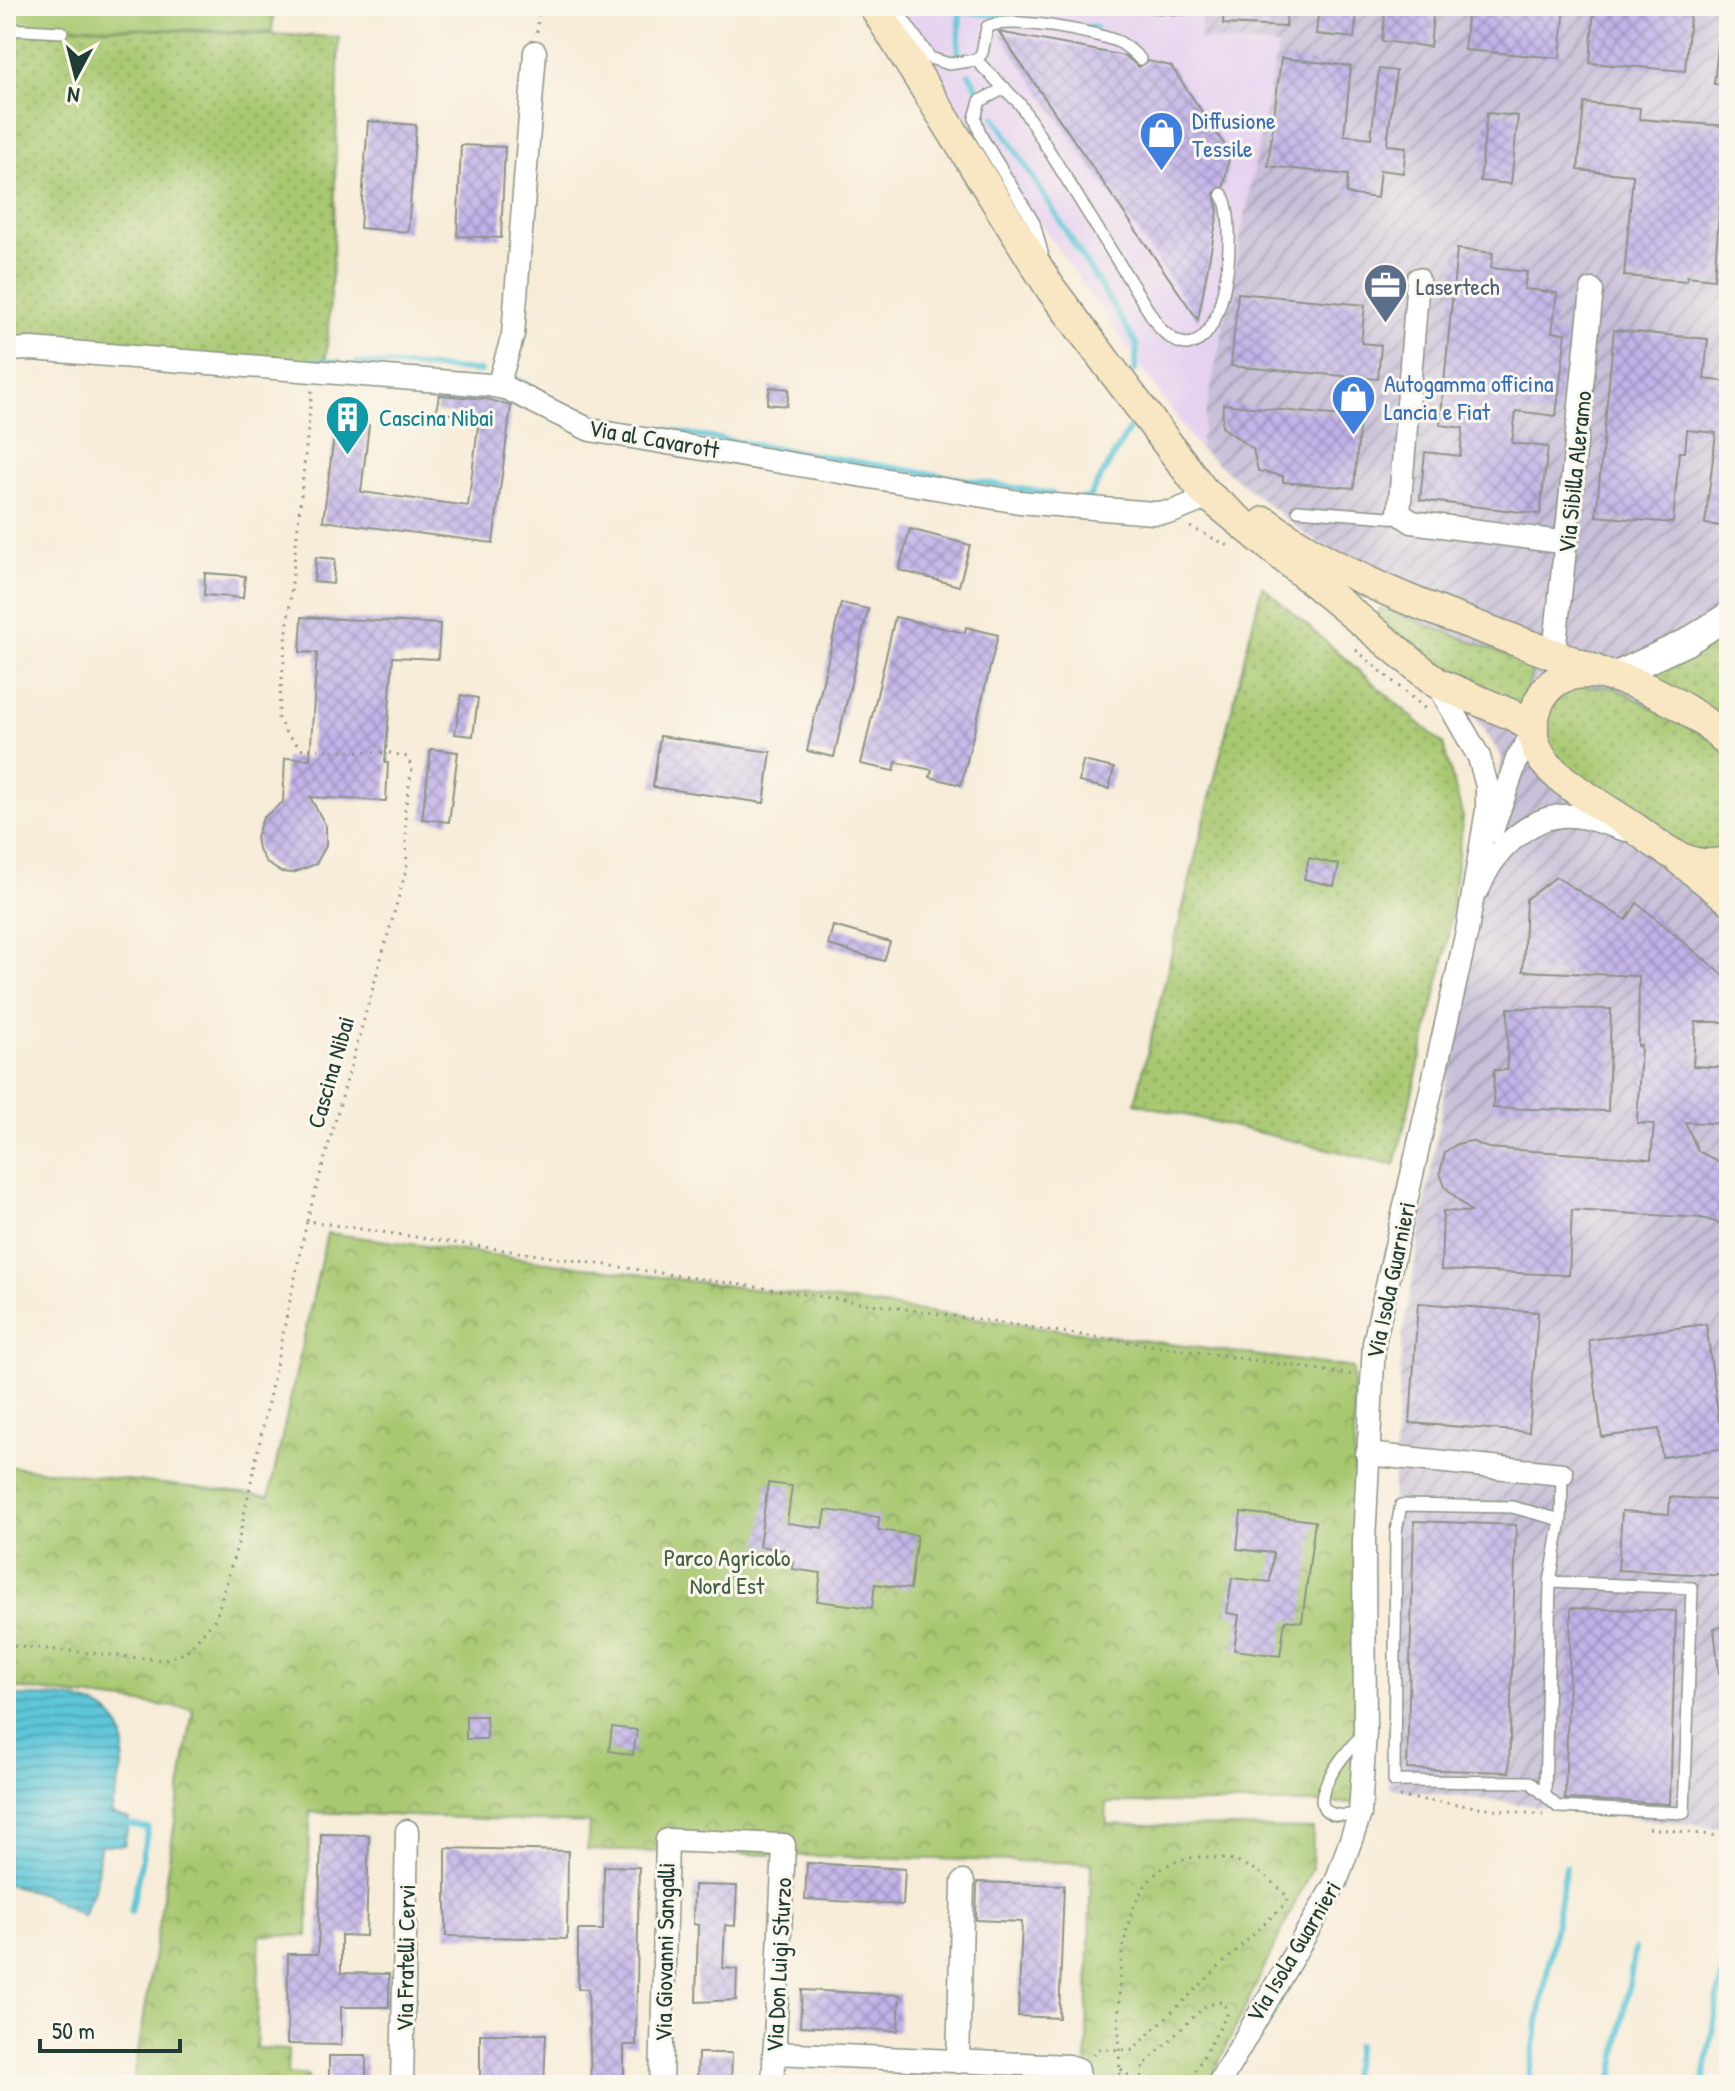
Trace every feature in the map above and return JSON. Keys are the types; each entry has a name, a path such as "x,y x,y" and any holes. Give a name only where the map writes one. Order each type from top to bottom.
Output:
{"main road":[{"path":"882,10 1051,289 1153,429 1209,497 1437,683 1517,717 1533,731"},
{"path":"1153,429 1222,491 1338,570 1415,605 1645,687 1681,705 1729,743"},
{"path":"1610,677 1583,674 1558,682 1539,704 1533,731 1540,755 1551,768 1729,899"},
{"path":"1670,853 1700,865 1729,861"}],"street":[{"path":"498,386 513,335 535,52"},
{"path":"1418,279 1397,507 1402,518 1567,543"},
{"name":"Via Sibilla Aleramo","path":"1554,654 1592,290"},
{"name":"Via al Cavarott","path":"6,350 32,349 313,374 498,386 590,430 1019,502 1136,513 1172,512 1209,497"},
{"path":"1610,677 1687,642 1729,615"},
{"name":"Via Isola Guarnieri","path":"1218,2085 1248,2027 1301,1945 1336,1882 1360,1814 1365,1732 1370,1377 1379,1311 1406,1208 1467,931 1487,810 1485,773 1470,739 1437,683"},
{"name":"Via Isola Guarnieri","path":"1476,875 1517,759 1533,731"},
{"name":"Via Isola Guarnieri","path":"1467,931 1487,871 1514,839 1542,820 1578,816 1645,836"},
{"path":"1367,1454 1562,1474"},
{"name":"Via Fratelli Cervi","path":"402,2085 407,1831"},
{"name":"Via Giovanni Sangalli","path":"661,2085 667,1840 784,1845"},
{"name":"Via Don Luigi Sturzo","path":"773,2085 784,1845"},
{"path":"958,2062 963,1882"},
{"path":"774,2053 958,2062 1079,2077"}],"lane":[{"path":"1143,6 1182,9 1182,6"},
{"path":"882,10 930,58 949,64 976,60 982,53 987,27 1000,23 1054,28 1112,40 1128,47 1140,59"},
{"path":"6,29 62,32"},
{"path":"976,60 1005,88 1036,129 1158,326 1178,342 1195,343 1205,338 1216,319 1231,226 1222,194"},
{"path":"1005,88 980,101 977,125 1034,223 1051,289"},
{"path":"1298,510 1402,518"},
{"path":"1545,1795 1550,1582 1561,1520 1562,1474"},
{"path":"1550,1582 1692,1588 1684,1813 1558,1807 1530,1782 1394,1781 1396,1532 1401,1505 1512,1507 1561,1520"},
{"path":"1360,1814 1332,1813 1325,1807 1322,1796 1337,1761 1365,1732"}],"path":[{"path":"535,52 539,6"},
{"name":"Cascina Nibai","path":"307,1221 407,867 405,810 412,768 407,757 391,753 302,749 287,735 278,718 313,374"},
{"path":"1172,512 1196,530 1239,551"},
{"path":"1345,641 1439,721"},
{"path":"6,1645 162,1660 185,1653 216,1618 238,1543 307,1221 1370,1377"},
{"path":"1079,2077 1099,2049 1120,2051 1132,2050 1283,1906 1288,1898 1275,1883 1236,1861 1194,1857 1178,1863 1145,1886 1132,1905 1125,1928 1120,2051 1120,2085"},
{"path":"1140,2085 1143,2066 1205,2006 1213,2001 1223,2003 1227,2015 1187,2085"},
{"path":"1120,2068 1140,2085"}],"shaded area":[{"path":"887,6 1202,6 1200,39 1278,45 1199,449"},
{"path":"1202,6 1729,6 1729,1829 1389,1788 1390,1536 1402,1340 1502,757 1383,581 1309,537 1199,449 1278,46 1200,39"}],"green space":[{"path":"6,6 274,6 272,32 6,25"},
{"path":"6,24 339,37 333,259 325,372 6,347"},
{"path":"1262,586 1443,744 1463,817 1446,952 1395,1165 1135,1103"},
{"path":"1381,608 1534,665 1515,730 1376,617"},
{"path":"1729,631 1729,731 1646,672 1696,653"},
{"path":"1569,687 1614,687 1711,739 1729,757 1729,850 1694,854 1560,763 1548,750 1545,713"},
{"name":"Parco Agricolo Nord Est","path":"327,1233 1353,1368 1360,1803 1106,1803 1107,1824 1313,1829 1312,1868 1208,2085 1086,2085 1091,1863 587,1850 589,1823 310,1812 308,1936 260,1935 256,2048 288,2050 287,2074 308,2076 307,2085 133,2085 193,1709 6,1687 6,1466 269,1496"}],"water":[{"path":"6,1696 81,1701 98,1707 112,1717 121,1732 124,1752 111,1813 129,1819 124,1845 100,1845 96,1886 83,1916 43,1894 6,1884"}],"building":[{"path":"1224,6 1287,6 1286,27 1223,24"},
{"path":"1319,6 1358,6 1354,38 1316,34"},
{"path":"1386,6 1434,6 1430,47 1382,41"},
{"path":"1468,6 1565,6 1560,58 1464,50"},
{"path":"1594,6 1691,6 1685,71 1590,63"},
{"name":"Diffusione Tessile","path":"999,32 1125,56 1139,67 1148,61 1171,66 1230,153 1224,186 1214,193 1218,212 1198,320"},
{"path":"1719,38 1729,38 1729,86 1714,84"},
{"path":"1281,58 1351,66 1344,135 1371,138 1379,69 1396,71 1387,145 1406,147 1403,173 1380,170 1377,198 1346,194 1348,175 1268,166"},
{"path":"1584,103 1640,108 1639,119 1726,126 1714,279 1687,276 1687,281 1624,276 1633,175 1578,170"},
{"path":"1487,113 1518,116 1511,184 1480,181"},
{"path":"368,121 416,125 408,232 360,228"},
{"path":"461,145 505,147 501,238 457,236"},
{"path":"1457,249 1493,253 1491,268 1527,272 1524,289 1557,293 1552,332 1566,333 1556,416 1516,411 1512,443 1548,447 1540,514 1420,500 1425,452 1460,456 1463,428 1440,425"},
{"path":"1238,293 1365,305 1361,343 1381,345 1378,379 1231,366"},
{"path":"1614,330 1708,339 1704,379 1729,382 1729,527 1705,524 1716,433 1687,430 1685,452 1679,452 1673,523 1596,516"},
{"path":"770,387 789,389 787,406 767,404"},
{"name":"Cascina Nibai","path":"439,395 487,399 511,406 493,543 323,521 336,420 369,425 361,492 468,506 479,418 436,412"},
{"path":"1223,404 1360,418 1354,488 1283,482 1283,476 1258,471 1253,449 1222,427"},
{"path":"910,529 970,545 959,586 899,570"},
{"path":"316,557 335,559 333,584 314,582"},
{"path":"205,573 245,576 243,598 204,595"},
{"path":"841,603 868,609 834,757 807,751"},
{"path":"302,617 440,624 438,659 393,657 385,763 388,763 386,801 310,797 326,826 326,846 316,864 293,873 281,872 267,863 258,849 256,837 263,818 283,802 285,758 310,759 317,653 300,652"},
{"path":"895,617 965,633 966,627 998,635 961,785 930,777 932,770 896,762 894,771 861,764"},
{"path":"461,695 478,698 473,736 455,734"},
{"path":"660,736 771,752 764,803 653,787"},
{"path":"431,749 458,752 449,822 422,819"},
{"path":"1083,761 1114,768 1109,789 1079,782"},
{"path":"1309,858 1339,865 1334,886 1304,879"},
{"path":"1556,877 1626,920 1637,903 1729,980 1729,1022 1696,1022 1693,1066 1729,1068 1729,1124 1685,1122 1698,1151 1729,1167 1729,1226 1702,1218 1572,1210 1569,1275 1441,1270 1443,1211 1471,1212 1445,1187 1440,1173 1445,1152 1457,1144 1471,1141 1488,1148 1651,1159 1654,1124 1637,1123 1641,1045 1638,1046 1639,976 1523,971 1526,899"},
{"path":"833,926 890,942 884,961 828,945"},
{"path":"1508,1008 1611,1009 1608,1111 1493,1108 1494,1070 1507,1070"},
{"path":"1418,1303 1538,1312 1529,1432 1410,1423"},
{"path":"1706,1324 1719,1421 1729,1420 1729,1448 1662,1457 1659,1429 1602,1437 1589,1340"},
{"path":"768,1483 792,1486 787,1523 823,1528 826,1510 879,1517 878,1530 917,1535 910,1589 875,1584 872,1608 817,1601 821,1573 792,1569 793,1561 781,1560 783,1550 759,1546"},
{"path":"1670,1497 1729,1501 1729,1576 1618,1570 1622,1511 1669,1514"},
{"path":"1241,1512 1315,1521 1302,1622 1285,1620 1280,1656 1234,1650 1239,1615 1227,1613 1232,1578 1270,1582 1273,1553 1237,1549"},
{"path":"1414,1521 1516,1525 1509,1772 1407,1769"},
{"path":"1571,1608 1676,1611 1670,1804 1565,1799"},
{"path":"1729,1626 1729,1672 1719,1673 1714,1628"},
{"path":"466,1716 486,1716 487,1739 466,1739"},
{"path":"612,1727 637,1730 633,1755 609,1751"},
{"path":"321,1834 369,1835 366,1936 341,1935 341,1973 389,1974 389,2007 341,2007 341,2045 287,2044 288,1954 318,1954"},
{"path":"446,1848 568,1851 567,1939 446,1936"},
{"path":"807,1863 905,1869 903,1905 805,1899"},
{"path":"604,1866 639,1867 636,2045 624,2045 624,2085 591,2085 588,1989 578,1989 578,1930 603,1930"},
{"path":"977,1882 1064,1885 1059,2018 1018,2016 1022,1922 976,1920"},
{"path":"694,1885 737,1886 735,1926 725,1925 723,1968 737,1969 736,2000 696,2002 698,1925 693,1924"},
{"path":"802,1990 900,1995 898,2031 800,2026"},
{"path":"480,2034 546,2034 544,2085 480,2085"},
{"path":"698,2053 732,2053 731,2085 697,2085"},
{"path":"329,2056 366,2056 366,2085 329,2085"}],"waterway":[{"path":"958,57 960,11 1019,18"},
{"path":"1077,26 1095,28"},
{"path":"969,74 981,94"},
{"path":"995,117 1137,345 1135,371"},
{"path":"317,361 339,362"},
{"path":"357,363 481,371"},
{"path":"516,379 548,397"},
{"path":"585,417 1052,494"},
{"path":"1083,498 1088,499 1130,428"},
{"path":"128,1824 148,1828 131,1912"},
{"path":"1527,2085 1566,1867"},
{"path":"1703,2085 1729,1935"},
{"path":"1612,2085 1635,1949"},
{"path":"1349,2085 1357,2045"}],"place":[{"name":"Diffusione Tessile","path":"1161,173"},
{"name":"Lasertech","path":"1385,325"},
{"name":"Autogamma officina Lancia e Fiat","path":"1353,436"},
{"name":"Cascina Nibai","path":"348,456"}]}
